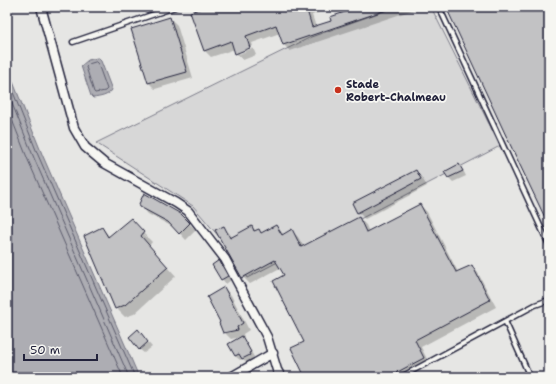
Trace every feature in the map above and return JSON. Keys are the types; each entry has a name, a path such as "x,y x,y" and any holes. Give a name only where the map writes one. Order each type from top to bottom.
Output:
{"street":[{"path":"41,7 74,128 85,147 104,163 188,211 225,259 267,337 281,377"},
{"path":"230,377 273,354"}],"lane":[{"path":"74,42 175,7"},
{"path":"439,7 549,245"},
{"path":"401,377 535,305 549,300"},
{"path":"505,321 530,377"}],"shaded area":[{"path":"7,7 549,7 549,377 131,377 7,108"},
{"name":"Stade Robert-Chalmeau","path":"395,7 431,7 500,146 247,278 231,251 193,206 96,143 311,37"}],"water":[{"path":"98,58 101,61 112,90 106,95 93,98 81,66 88,60"},
{"path":"7,67 42,154 139,377 7,377"}],"building":[{"path":"205,7 306,7 312,27 331,21 330,17 360,7 392,8 283,45 276,25 246,36 250,48 235,54 231,41 204,51 190,12"},
{"path":"446,7 549,7 549,226 508,140"},
{"path":"170,17 187,72 148,83 131,29"},
{"path":"459,164 463,171 448,178 444,172"},
{"path":"416,170 421,179 357,213 352,203"},
{"path":"144,193 181,214 190,223 179,234 168,222 140,207 139,204"},
{"path":"420,204 456,272 472,265 490,300 415,340 424,358 388,377 305,377 291,348 304,342 273,281 284,275 275,260 242,278 215,230 224,226 230,238 252,226 254,231 259,229 261,233 276,225 282,235 292,229 301,247 359,217 366,232"},
{"path":"131,218 144,232 141,236 168,267 125,305 115,309 84,236 102,227 108,237"},
{"path":"219,260 228,276 221,280 212,265"},
{"path":"224,287 243,323 237,327 238,330 223,333 219,323 220,322 207,297"},
{"path":"138,329 148,342 139,350 129,337"},
{"path":"242,336 251,352 249,353 250,355 242,359 239,354 235,356 228,344"}],"place":[{"name":"Stade Robert-Chalmeau","path":"338,90"}]}
